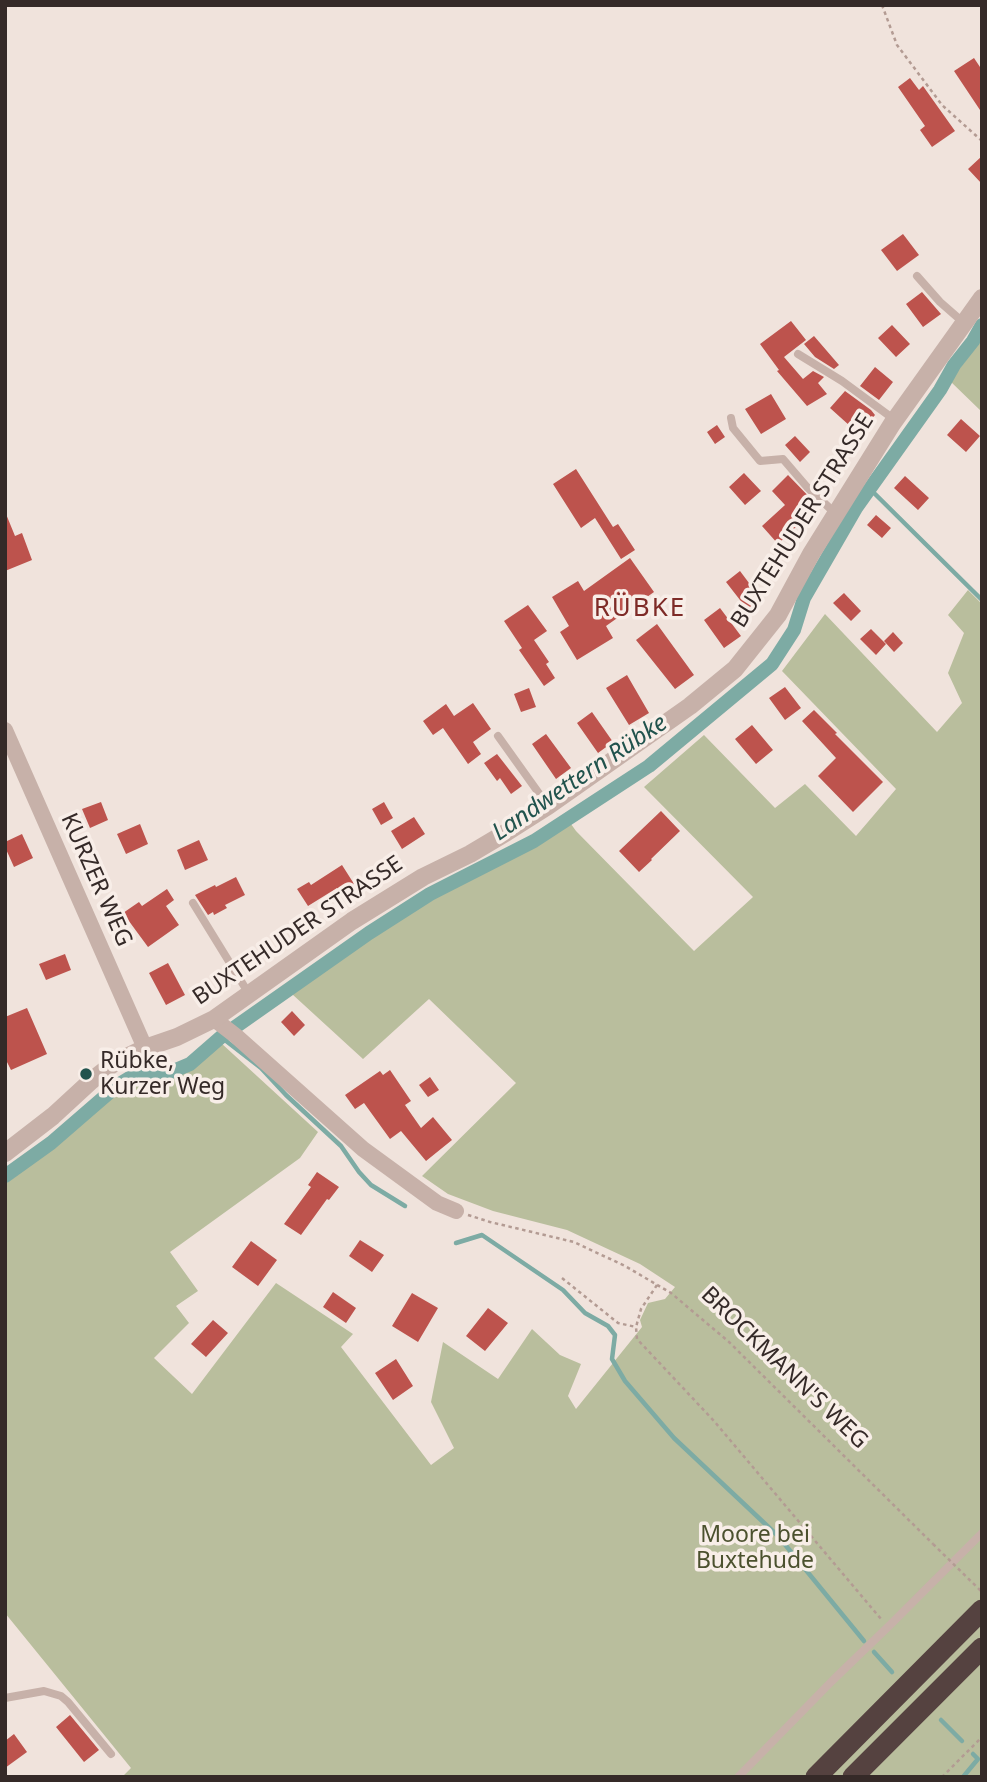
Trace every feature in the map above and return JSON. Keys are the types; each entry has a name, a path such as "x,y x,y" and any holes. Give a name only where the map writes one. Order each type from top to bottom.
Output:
{"highway":[{"path":"816,1777 982,1611"},
{"path":"853,1777 982,1648"}],"street":[{"name":"BUXTEHUDER STRASSE","path":"5,1153 114,1063 145,1048 218,1022 249,994 352,921 423,877 498,838 548,806 680,713 735,669 778,615 811,554 895,420 982,298"},
{"name":"KURZER WEG","path":"5,730 145,1048"},
{"path":"218,1022 363,1149 437,1203 456,1211"}],"lane":[{"path":"917,276 940,302 964,323"},
{"path":"798,354 842,381 895,420"},
{"path":"730,418 733,428 760,461 783,459 836,514"},
{"path":"498,736 548,806"},
{"path":"193,904 249,994"},
{"path":"738,1777 982,1533"},
{"path":"5,1698 44,1691 61,1696 111,1754"}],"path":[{"path":"882,5 897,44 909,61 942,105 982,141"},
{"name":"BROCKMANN'S WEG","path":"456,1211 573,1242 625,1266 671,1293 729,1342 982,1592"},
{"path":"562,1278 618,1323 636,1327"},
{"path":"657,1285 641,1309 636,1327 637,1339 714,1422 888,1627"},
{"path":"942,1777 982,1737"}],"green space":[{"path":"982,339 982,412 950,381"},
{"name":"Moore bei Buxtehude","path":"968,590 982,604 982,1777 122,1777 131,1768 5,1613 5,1184 50,1151 120,1087 136,1077 169,1077 190,1069 221,1043 318,1132 300,1158 170,1252 198,1291 176,1306 189,1323 154,1358 192,1394 276,1283 353,1334 341,1347 431,1465 454,1448 431,1402 443,1342 498,1379 532,1329 560,1355 581,1364 568,1396 576,1409 642,1327 640,1320 648,1303 665,1299 675,1287 640,1264 567,1230 493,1211 448,1194 422,1176 516,1083 429,999 363,1059 292,994 372,938 450,889 571,824 694,951 753,897 644,787 704,735 775,808 805,784 856,836 896,789 782,671 825,614 937,732 962,703 948,673 964,633 948,615"}],"building":[{"path":"974,58 982,70 982,113 954,71"},
{"path":"910,78 919,90 923,86 955,131 932,147 920,130 925,126 898,87"},
{"path":"982,156 982,184 968,169"},
{"path":"903,234 919,255 897,271 881,250"},
{"path":"922,292 941,314 923,327 906,304"},
{"path":"791,321 806,340 784,357 803,379 813,371 824,377 818,383 827,394 807,406 777,371 779,370 760,344"},
{"path":"892,325 910,344 896,357 878,338"},
{"path":"814,336 839,365 834,369 815,357 804,344"},
{"path":"875,367 893,382 879,400 860,386"},
{"path":"845,391 875,415 858,435 830,408"},
{"path":"771,394 786,419 761,434 745,409"},
{"path":"961,419 980,436 966,452 947,435"},
{"path":"717,425 725,437 715,444 707,432"},
{"path":"795,436 810,452 800,462 785,445"},
{"path":"576,469 613,527 618,524 635,550 621,559 595,518 581,528 553,484"},
{"path":"744,473 761,491 745,505 729,487"},
{"path":"788,475 818,506 778,544 762,526 785,505 772,491"},
{"path":"905,476 929,498 918,510 894,488"},
{"path":"6,514 15,536 22,533 32,560 5,571"},
{"path":"876,515 891,528 882,538 867,525"},
{"path":"630,558 654,592 606,626 613,638 577,660 560,632 569,626 552,597 578,581 584,591"},
{"path":"740,571 761,599 747,609 726,582"},
{"path":"844,593 861,611 851,621 833,603"},
{"path":"528,605 547,631 534,640 549,662 546,664 555,678 544,686 519,650 522,648 504,621"},
{"path":"720,608 741,636 724,648 704,620"},
{"path":"657,624 694,675 675,689 636,640"},
{"path":"871,629 886,644 876,655 860,639"},
{"path":"893,632 903,643 894,652 884,641"},
{"path":"627,675 649,713 629,725 606,688"},
{"path":"785,687 801,708 785,720 769,698"},
{"path":"529,688 536,707 521,712 514,694"},
{"path":"473,703 491,729 473,742 481,754 468,764 443,728 433,735 423,721 446,704 454,716"},
{"path":"814,710 883,782 853,812 818,776 836,758 802,721"},
{"path":"592,712 613,742 598,753 577,723"},
{"path":"752,725 773,750 756,764 735,739"},
{"path":"546,734 571,768 556,779 532,744"},
{"path":"497,754 522,786 511,794 500,778 497,781 484,763"},
{"path":"101,802 108,820 90,828 82,809"},
{"path":"384,802 393,818 381,825 372,809"},
{"path":"661,811 680,831 639,872 619,851"},
{"path":"414,817 425,834 402,849 391,831"},
{"path":"140,824 148,844 126,854 117,834"},
{"path":"22,834 33,858 14,867 5,842"},
{"path":"199,840 208,860 185,870 177,850"},
{"path":"342,865 356,887 342,895 337,888 308,906 297,889 309,882 311,885"},
{"path":"236,877 245,895 225,905 227,908 208,915 195,895"},
{"path":"167,889 174,900 166,906 179,925 148,947 123,913 139,902 142,906"},
{"path":"65,954 71,970 46,980 39,964"},
{"path":"168,963 185,995 166,1005 149,973"},
{"path":"27,1008 47,1054 11,1070 5,1058 5,1017"},
{"path":"292,1011 305,1025 294,1036 281,1022"},
{"path":"390,1070 411,1101 405,1105 421,1128 433,1117 452,1140 426,1161 401,1131 390,1139 364,1103 355,1109 345,1095 380,1071 383,1075"},
{"path":"430,1077 439,1090 428,1097 419,1085"},
{"path":"317,1172 339,1187 301,1235 284,1224 311,1187 308,1185"},
{"path":"360,1240 384,1255 372,1272 349,1256"},
{"path":"251,1241 277,1260 258,1286 232,1267"},
{"path":"333,1292 356,1308 346,1323 323,1307"},
{"path":"412,1293 438,1308 418,1342 392,1326"},
{"path":"488,1308 508,1323 485,1351 466,1336"},
{"path":"213,1320 228,1333 206,1357 191,1344"},
{"path":"396,1359 413,1386 393,1400 375,1373"},
{"path":"70,1715 99,1750 84,1762 56,1727"},
{"path":"14,1734 27,1752 5,1768 5,1741"}],"waterway":[{"name":"Landwettern Rübke","path":"5,1176 51,1143 118,1085 136,1074 171,1072 190,1064 221,1037 369,933 430,894 534,841 649,766 772,664 794,630 804,598 856,508 940,390 982,325"},
{"path":"870,489 982,600"},
{"path":"221,1037 261,1068 341,1146 371,1185 405,1206"},
{"path":"456,1243 482,1235 563,1290 585,1313 608,1326 615,1335 612,1359 625,1381 674,1438 778,1536 864,1641"},
{"path":"874,1652 892,1672"},
{"path":"941,1720 962,1741"},
{"path":"963,1777 978,1759 973,1754"}],"place":[{"name":"Rübke, Kurzer Weg","path":"86,1074"}],"district":[{"name":"RÜBKE","path":"640,609"}]}
